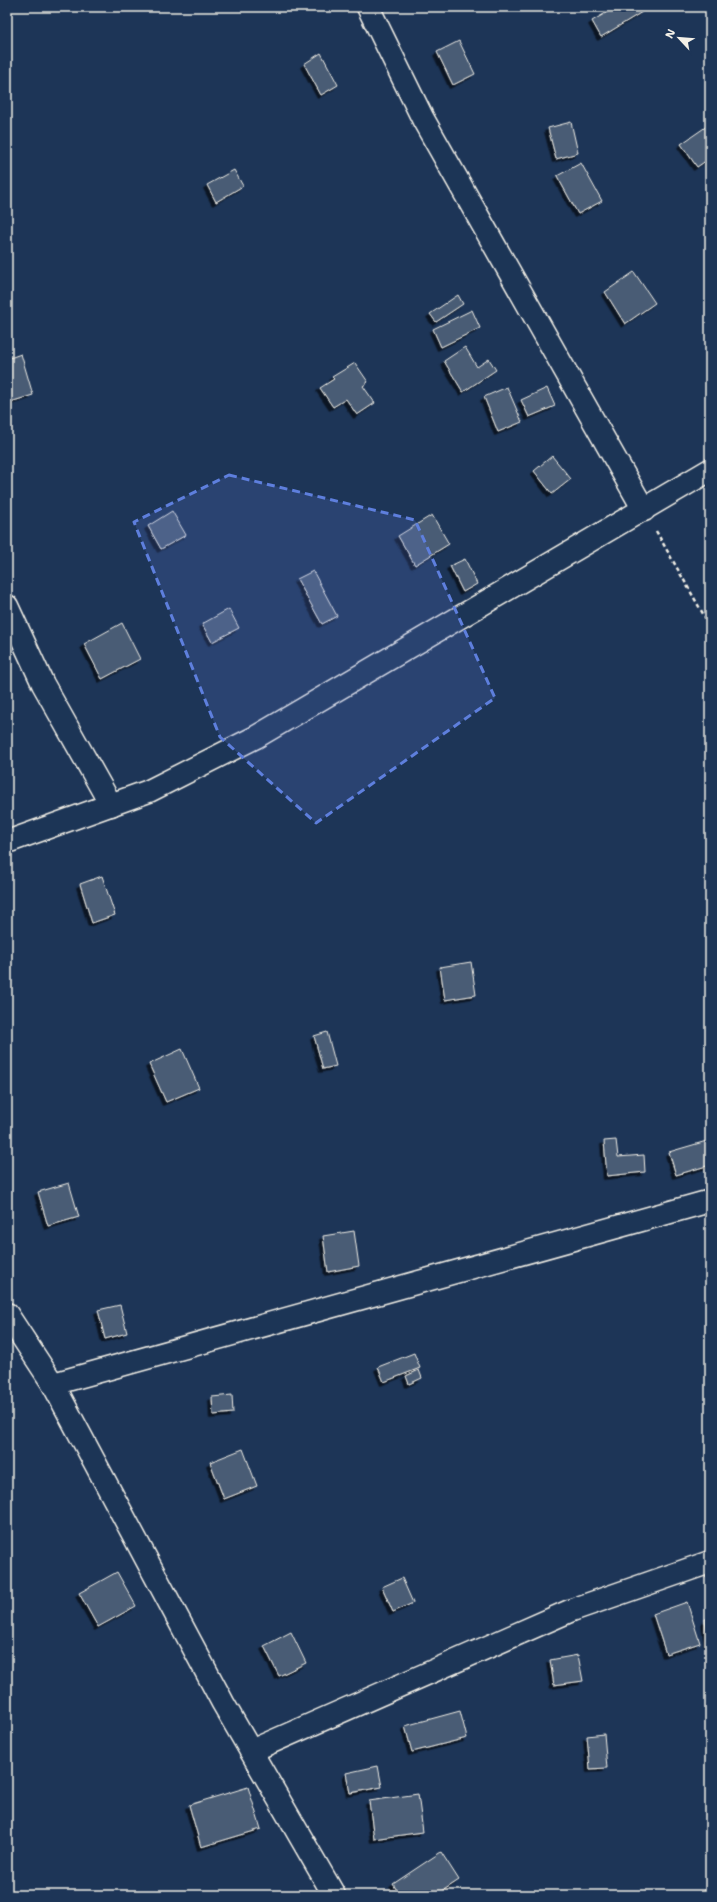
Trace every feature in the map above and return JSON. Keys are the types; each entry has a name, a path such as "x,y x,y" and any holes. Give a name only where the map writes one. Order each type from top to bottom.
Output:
{"street":[{"path":"368,7 423,119 644,510"},
{"path":"7,842 149,791 256,737 710,470"},
{"path":"7,606 43,684 112,805"},
{"path":"53,1384 710,1201"},
{"path":"7,1314 53,1384 223,1703 334,1895"},
{"path":"251,1751 572,1610 710,1562"}],"path":[{"path":"644,510 710,626"}],"highlighted area":[{"path":"229,475 415,520 495,698 316,823 220,737 134,522"}],"building":[{"path":"616,7 639,7 642,12 601,37 592,21"},
{"path":"459,41 475,74 453,85 437,52"},
{"path":"321,53 338,85 321,95 304,64"},
{"path":"571,122 578,153 556,159 548,128"},
{"path":"710,124 710,158 697,167 681,144"},
{"path":"581,163 602,201 578,214 557,176"},
{"path":"234,170 243,186 216,202 207,185"},
{"path":"634,272 655,303 625,324 605,292"},
{"path":"458,295 463,304 436,322 430,314"},
{"path":"472,310 480,328 441,347 433,329"},
{"path":"465,347 477,367 489,359 496,370 463,392 444,361"},
{"path":"21,354 33,395 7,403 7,359"},
{"path":"355,363 368,382 363,386 375,403 357,415 346,399 333,407 320,388 334,379 332,377"},
{"path":"507,387 522,422 498,432 484,397"},
{"path":"547,388 555,406 529,417 521,400"},
{"path":"552,456 571,479 552,494 534,471"},
{"path":"172,511 186,535 161,549 148,526"},
{"path":"432,515 449,544 415,565 398,536"},
{"path":"465,559 477,584 463,592 450,566"},
{"path":"313,571 337,616 322,624 297,579"},
{"path":"229,609 239,628 212,642 202,624"},
{"path":"122,623 140,659 102,679 84,644"},
{"path":"102,876 115,915 92,923 80,884"},
{"path":"471,962 476,995 445,1000 440,967"},
{"path":"327,1032 336,1066 323,1069 314,1036"},
{"path":"182,1049 199,1088 166,1102 149,1064"},
{"path":"616,1140 618,1157 644,1155 645,1172 607,1176 604,1141"},
{"path":"710,1140 710,1165 676,1175 669,1152"},
{"path":"69,1183 79,1217 48,1226 38,1192"},
{"path":"354,1231 359,1266 328,1272 323,1236"},
{"path":"120,1305 127,1333 105,1339 98,1310"},
{"path":"414,1353 420,1368 384,1382 378,1367"},
{"path":"419,1370 422,1378 409,1384 406,1376"},
{"path":"232,1395 233,1413 213,1415 212,1397"},
{"path":"243,1449 257,1486 224,1499 210,1462"},
{"path":"117,1572 136,1606 98,1627 79,1593"},
{"path":"402,1578 413,1603 393,1612 382,1587"},
{"path":"687,1602 700,1643 666,1654 653,1614"},
{"path":"705,1619 710,1619 710,1642 708,1643"},
{"path":"291,1632 306,1663 279,1676 264,1646"},
{"path":"578,1655 583,1681 554,1685 550,1660"},
{"path":"460,1711 467,1738 412,1752 405,1726"},
{"path":"604,1734 607,1768 590,1769 587,1736"},
{"path":"378,1766 382,1787 350,1793 346,1773"},
{"path":"248,1787 261,1829 201,1847 189,1805"},
{"path":"418,1794 423,1832 374,1839 369,1801"},
{"path":"441,1852 459,1880 436,1895 400,1895 393,1884"}]}
